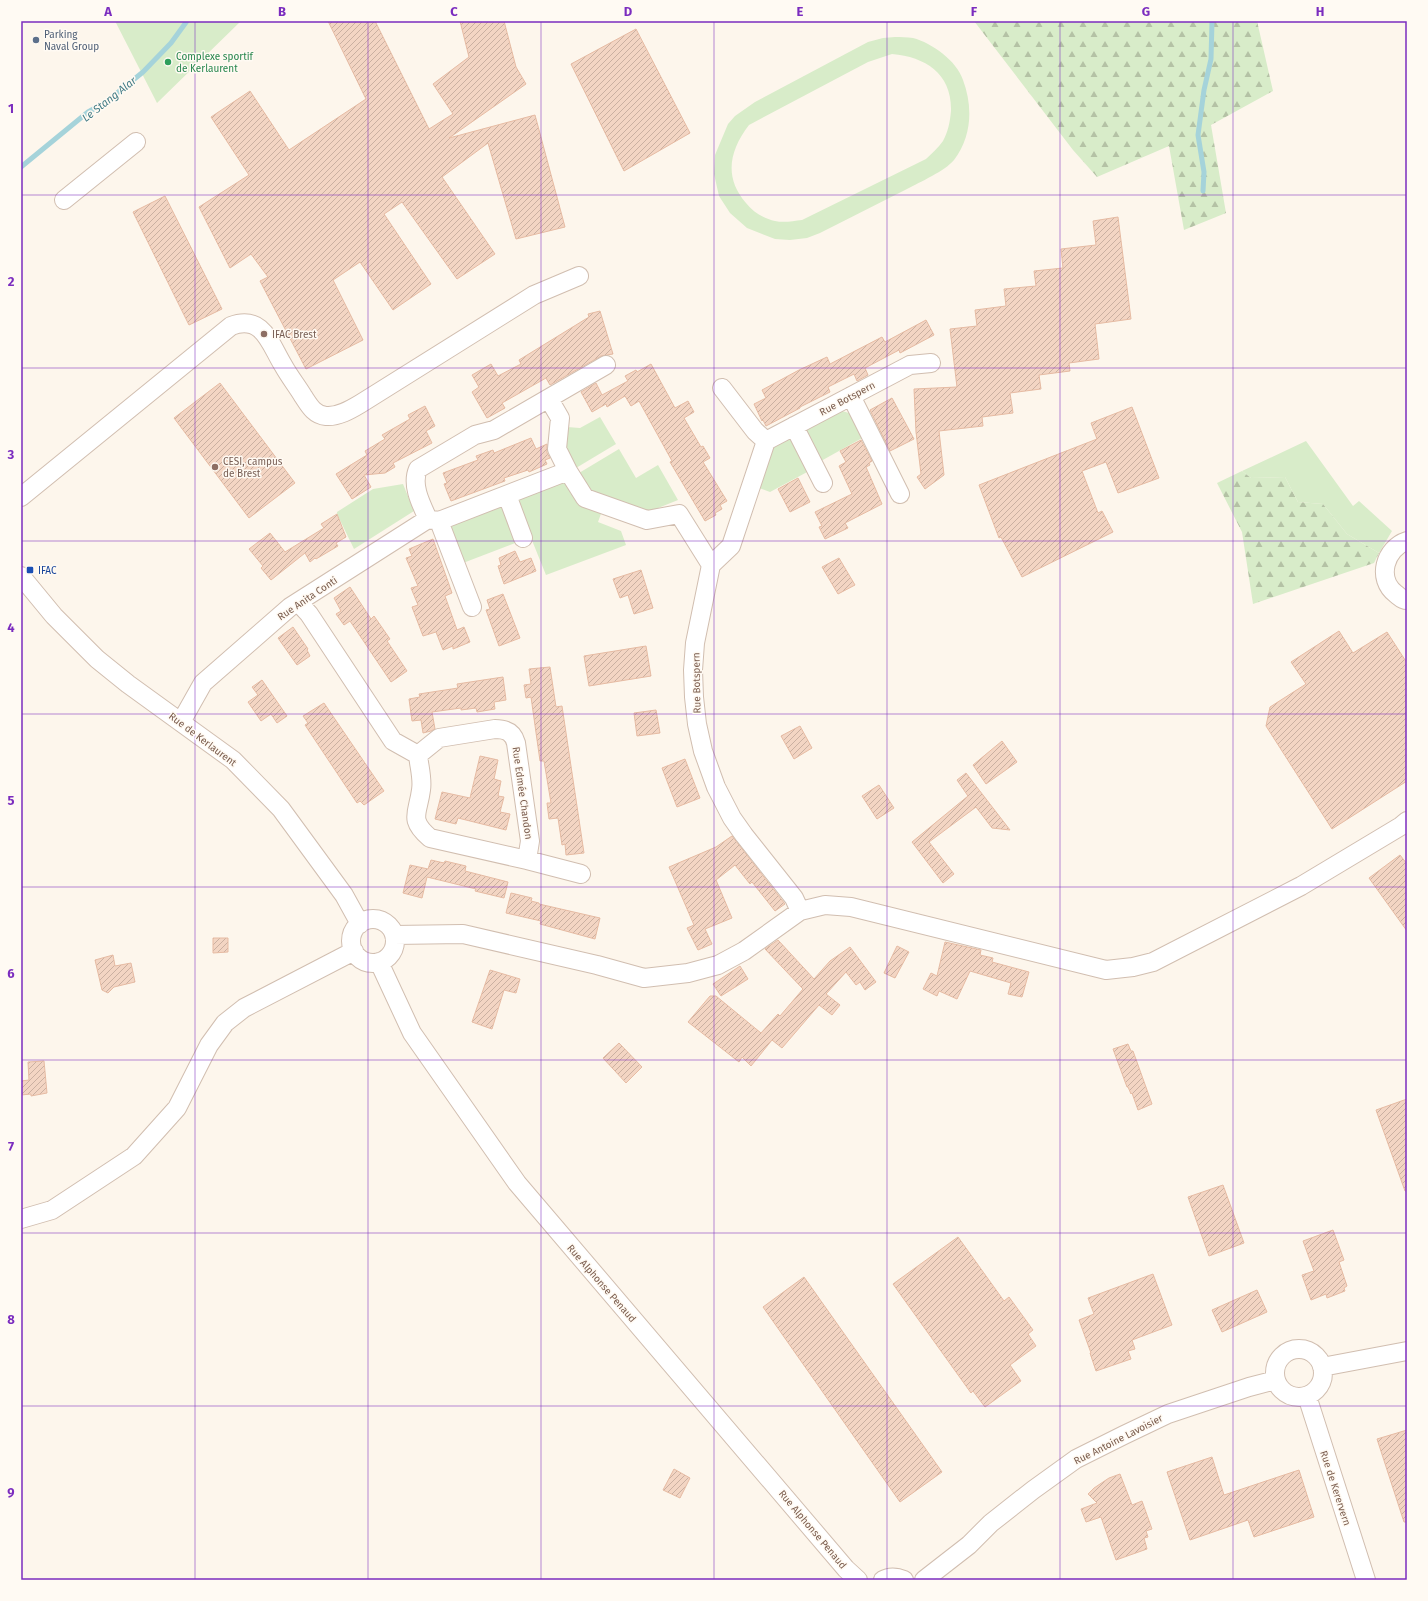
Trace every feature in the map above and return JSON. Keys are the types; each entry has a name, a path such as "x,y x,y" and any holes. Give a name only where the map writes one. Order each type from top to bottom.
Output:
{"street":[{"path":"64,200 136,142"},
{"path":"21,497 231,326 242,323 250,324 264,332 283,365 313,410 325,416 341,414 360,404 534,295 579,276"},
{"name":"Rue Botspern","path":"766,441 910,365 931,363"},
{"path":"472,607 434,520 415,483 415,475 418,469 475,435 494,430 606,366"},
{"path":"549,399 560,418 557,449 568,471 585,498 647,520 679,514 711,565 731,546 766,441 755,431 722,388"},
{"path":"851,396 900,494"},
{"path":"794,426 823,483"},
{"name":"Rue Anita Conti","path":"181,722 203,683 269,625 298,602 434,520 507,495 568,471"},
{"path":"507,495 523,538"},
{"path":"1407,541 1394,548 1386,561 1385,576 1391,590 1404,600 1407,600"},
{"name":"Rue Botspern","path":"711,565 695,643 693,670 695,711 703,751 716,787 732,818 744,836 794,898 800,910"},
{"name":"Rue de Kerlaurent","path":"21,576 54,616 97,659 128,684 232,760 281,809 344,895 360,924"},
{"path":"298,602 309,614 394,741 418,755 421,789 415,815 420,829 430,838 581,874"},
{"name":"Rue Edmée Chandon","path":"418,755 439,738 495,729 503,729 509,732 514,737 516,744 529,833 529,852 527,860"},
{"path":"394,935 463,934 597,965 644,978 688,973 718,965 744,951 800,910 825,905 851,907 1106,970 1133,967 1154,962 1301,886 1407,821"},
{"path":"366,920 380,920 391,929 394,935 394,948 391,954 380,962 367,962 355,953 352,944 352,936 355,929 366,920"},
{"path":"21,1219 52,1210 134,1156 177,1108 209,1045 225,1023 244,1008 355,953"},
{"name":"Rue Alphonse Penaud","path":"380,962 412,1033 517,1183 846,1569 858,1580"},
{"path":"1300,1348 1308,1350 1314,1354 1322,1367 1322,1381 1318,1387 1307,1396 1299,1397 1291,1396 1279,1387 1274,1372 1279,1358 1285,1352 1300,1348"},
{"path":"1322,1367 1407,1351"},
{"name":"Rue Antoine Lavoisier","path":"924,1580 969,1546 991,1523 1076,1460 1124,1434 1168,1414 1249,1387 1276,1380"},
{"name":"Rue de Kerervern","path":"1307,1396 1366,1580"},
{"path":"883,1580 896,1577 904,1580"}],"green space":[{"name":"Complexe sportif de Kerlaurent","path":"115,21 241,21 157,103"},
{"path":"974,21 1257,21 1273,91 1211,125 1226,213 1184,230 1169,146 1097,177 1073,150"},
{"path":"906,37 920,40 936,48 950,60 960,73 966,90 969,121 964,141 954,160 945,168 925,180 820,233 807,238 790,240 775,239 747,228 730,213 719,196 714,174 715,155 728,124 735,116 755,102 868,42 883,38","holes":["892,54 916,59 935,70 942,77 950,98 951,115 946,134 941,144 926,159 802,220 778,222 759,215 749,206 739,194 734,184 732,174 733,155 742,135 749,125 868,62"]},
{"path":"839,410 852,414 864,437 821,461 806,432 808,425"},
{"path":"600,417 616,444 576,468 563,446 567,427 580,428"},
{"path":"786,438 793,440 809,471 770,492 759,488 774,444"},
{"path":"1306,441 1353,506 1359,501 1392,531 1379,553 1347,534 1323,504 1298,502 1285,477 1251,478 1242,471"},
{"path":"619,449 636,478 658,465 678,500 648,512 590,491 579,473"},
{"path":"1242,471 1251,478 1285,477 1298,502 1323,504 1347,534 1379,553 1374,563 1253,604 1242,532 1217,483"},
{"path":"559,481 570,485 588,509 590,507 602,511 598,522 621,531 626,545 546,575 518,503 520,497"},
{"path":"403,484 414,511 354,549 337,512 373,489"},
{"path":"498,505 504,508 518,542 463,563 450,529 452,523"}],"building":[{"path":"328,21 375,21 429,129 453,114 433,84 469,57 460,21 504,21 516,67 526,84 449,138 535,115 565,227 516,239 488,143 442,177 495,254 457,279 402,202 384,214 431,284 393,310 360,262 333,280 363,340 306,369 260,281 268,277 251,254 230,268 199,207 249,175 211,117 250,91 289,150 366,99"},
{"path":"636,29 690,133 624,171 571,64"},
{"path":"165,196 222,309 189,325 133,212"},
{"path":"1118,217 1131,319 1095,324 1099,359 1069,363 1070,371 1039,375 1041,389 1010,393 1013,413 982,417 983,426 939,431 944,475 925,489 917,477 921,474 916,432 914,389 957,387 950,329 977,326 975,310 1006,306 1004,289 1036,286 1034,271 1063,268 1061,249 1096,245 1093,221"},
{"path":"600,311 613,354 601,356 550,385 546,378 502,403 505,408 487,418 472,392 479,387 472,375 491,364 498,376 521,364 519,360 589,317 588,314"},
{"path":"926,320 934,335 900,353 899,350 865,368 868,375 857,381 854,374 828,387 830,392 766,426 763,420 762,421 754,404 766,398 762,390 827,357 830,364 882,337 885,342"},
{"path":"651,364 675,408 688,401 694,412 684,418 701,447 703,446 710,458 703,462 727,501 720,505 722,509 715,513 716,515 705,521 670,462 672,461 639,401 631,406 625,396 607,407 606,404 592,412 581,392 596,383 602,395 628,381 625,376 636,370 637,372"},
{"path":"220,383 295,483 249,518 174,418"},
{"path":"892,398 914,439 890,451 870,410"},
{"path":"425,406 435,426 426,431 432,443 393,463 395,467 385,473 364,475 371,487 352,499 336,474 367,455 365,451 385,439 382,435 410,419 408,415"},
{"path":"1132,407 1159,478 1118,493 1106,462 1082,471 1098,513 1102,511 1113,532 1022,577 1001,537 999,538 979,485 1097,439 1091,423"},
{"path":"531,438 536,449 547,444 547,453 550,458 545,460 547,464 529,472 528,470 504,478 505,481 451,501 444,484 447,483 443,473 478,460 476,456 493,450 494,453"},
{"path":"861,440 872,461 869,463 870,465 866,467 882,504 845,523 848,528 825,539 819,527 822,526 815,512 852,494 839,466 846,462 840,451"},
{"path":"798,478 810,502 790,512 778,489"},
{"path":"337,514 346,537 336,543 338,546 310,562 305,553 271,580 261,568 263,566 249,549 270,533 285,552 324,528 321,524"},
{"path":"433,539 452,593 445,596 457,630 464,627 470,642 453,649 453,646 443,650 436,632 423,636 412,607 418,605 411,588 418,586 406,558 412,556 409,549"},
{"path":"515,551 520,562 531,558 536,571 504,584 498,566 501,565 499,558"},
{"path":"839,558 855,585 838,594 822,567"},
{"path":"641,570 653,608 634,614 628,595 620,598 613,579"},
{"path":"350,587 371,619 374,616 390,639 387,641 407,671 391,682 350,621 344,625 336,614 341,611 334,598"},
{"path":"503,594 520,638 499,646 486,610 490,609 487,600"},
{"path":"293,627 308,649 307,650 310,656 297,665 278,638"},
{"path":"1339,631 1353,653 1387,632 1407,663 1407,781 1332,829 1266,726 1270,707 1306,684 1291,662"},
{"path":"646,646 651,676 589,686 584,656"},
{"path":"550,667 556,707 562,706 584,853 566,855 565,844 562,845 558,818 549,819 547,803 551,803 544,761 540,761 531,697 526,698 524,685 531,684 529,669"},
{"path":"503,677 506,700 494,702 495,709 477,712 476,708 461,710 461,708 432,712 435,729 423,733 421,720 412,721 409,699 420,697 419,694 458,688 457,684"},
{"path":"262,680 287,716 277,723 271,714 261,721 248,702 258,695 252,687"},
{"path":"324,703 384,791 364,805 360,801 357,803 305,725 308,723 303,716"},
{"path":"656,710 660,733 637,736 634,713"},
{"path":"800,726 812,748 794,759 781,736"},
{"path":"1002,741 1017,762 986,784 973,765"},
{"path":"480,756 498,760 494,779 501,781 498,796 504,797 500,812 510,814 506,830 458,818 456,824 435,819 442,792 470,798"},
{"path":"685,759 700,798 677,807 662,768"},
{"path":"966,773 1010,830 992,828 976,807 929,842 954,874 943,883 912,842 968,796 957,780"},
{"path":"879,785 894,808 877,819 862,796"},
{"path":"732,836 785,904 775,911 752,882 750,884 735,865 716,880 732,918 705,929 712,944 698,950 687,928 694,925 669,867 716,847"},
{"path":"1400,855 1407,864 1407,931 1369,878"},
{"path":"431,860 444,863 445,861 466,866 465,871 508,882 504,898 475,891 476,889 427,877 422,898 403,893 410,865 428,869"},
{"path":"511,893 532,898 531,901 539,904 600,918 595,939 540,924 541,921 506,913"},
{"path":"213,938 228,938 228,952 213,953"},
{"path":"778,940 814,979 830,961 850,947 876,982 865,990 860,982 856,985 846,972 826,994 840,1005 832,1015 819,1005 782,1048 772,1040 751,1066 742,1057 739,1062 688,1022 710,996 716,996 761,1033 778,1014 780,1016 803,989 765,949"},
{"path":"945,942 981,950 980,955 993,958 992,962 1029,972 1022,997 1008,994 1011,983 970,971 957,999 939,991 937,996 923,989 931,973 937,976"},
{"path":"897,946 909,952 895,978 884,973"},
{"path":"113,955 115,966 131,963 135,982 114,987 108,993 102,990 95,960"},
{"path":"740,966 748,979 721,996 713,984"},
{"path":"490,970 520,979 516,993 504,990 492,1029 472,1022"},
{"path":"619,1043 642,1067 626,1083 603,1058"},
{"path":"1128,1044 1131,1051 1133,1051 1152,1104 1138,1110 1132,1093 1131,1094 1127,1087 1113,1049"},
{"path":"44,1061 47,1093 31,1096 31,1094 21,1095 21,1081 29,1080 28,1062"},
{"path":"1407,1099 1407,1191 1405,1191 1376,1110"},
{"path":"1223,1185 1244,1243 1209,1256 1188,1197"},
{"path":"1333,1230 1344,1260 1339,1262 1347,1286 1344,1288 1345,1291 1327,1298 1326,1294 1311,1300 1302,1275 1314,1271 1303,1241"},
{"path":"958,1237 1004,1301 1009,1297 1033,1330 1028,1334 1036,1346 1010,1365 1021,1381 985,1407 973,1391 971,1393 893,1284"},
{"path":"1153,1274 1172,1325 1132,1340 1135,1349 1128,1351 1131,1359 1096,1371 1079,1320 1094,1314 1088,1298"},
{"path":"804,1277 942,1472 900,1502 763,1307"},
{"path":"1257,1290 1267,1312 1222,1332 1212,1310"},
{"path":"1407,1430 1407,1522 1404,1522 1377,1439"},
{"path":"1212,1457 1224,1495 1299,1470 1314,1517 1254,1537 1248,1520 1190,1540 1167,1472"},
{"path":"674,1469 690,1478 680,1498 663,1490"},
{"path":"1120,1474 1132,1505 1142,1501 1152,1529 1146,1531 1148,1537 1144,1538 1147,1549 1116,1560 1101,1517 1086,1522 1081,1509 1097,1503 1088,1494 1094,1488 1109,1478"}],"waterway":[{"name":"Le Stang Alar","path":"21,167 88,112 106,102 143,72 171,43 187,21"},
{"path":"1203,191 1204,172 1198,135 1204,90 1211,59 1212,21"}],"place":[{"name":"Parking Naval Group","path":"36,40"},
{"name":"Complexe sportif de Kerlaurent","path":"168,62"},
{"name":"IFAC Brest","path":"264,334"},
{"name":"CESI, campus de Brest","path":"215,467"},
{"name":"IFAC","path":"30,570"}]}
